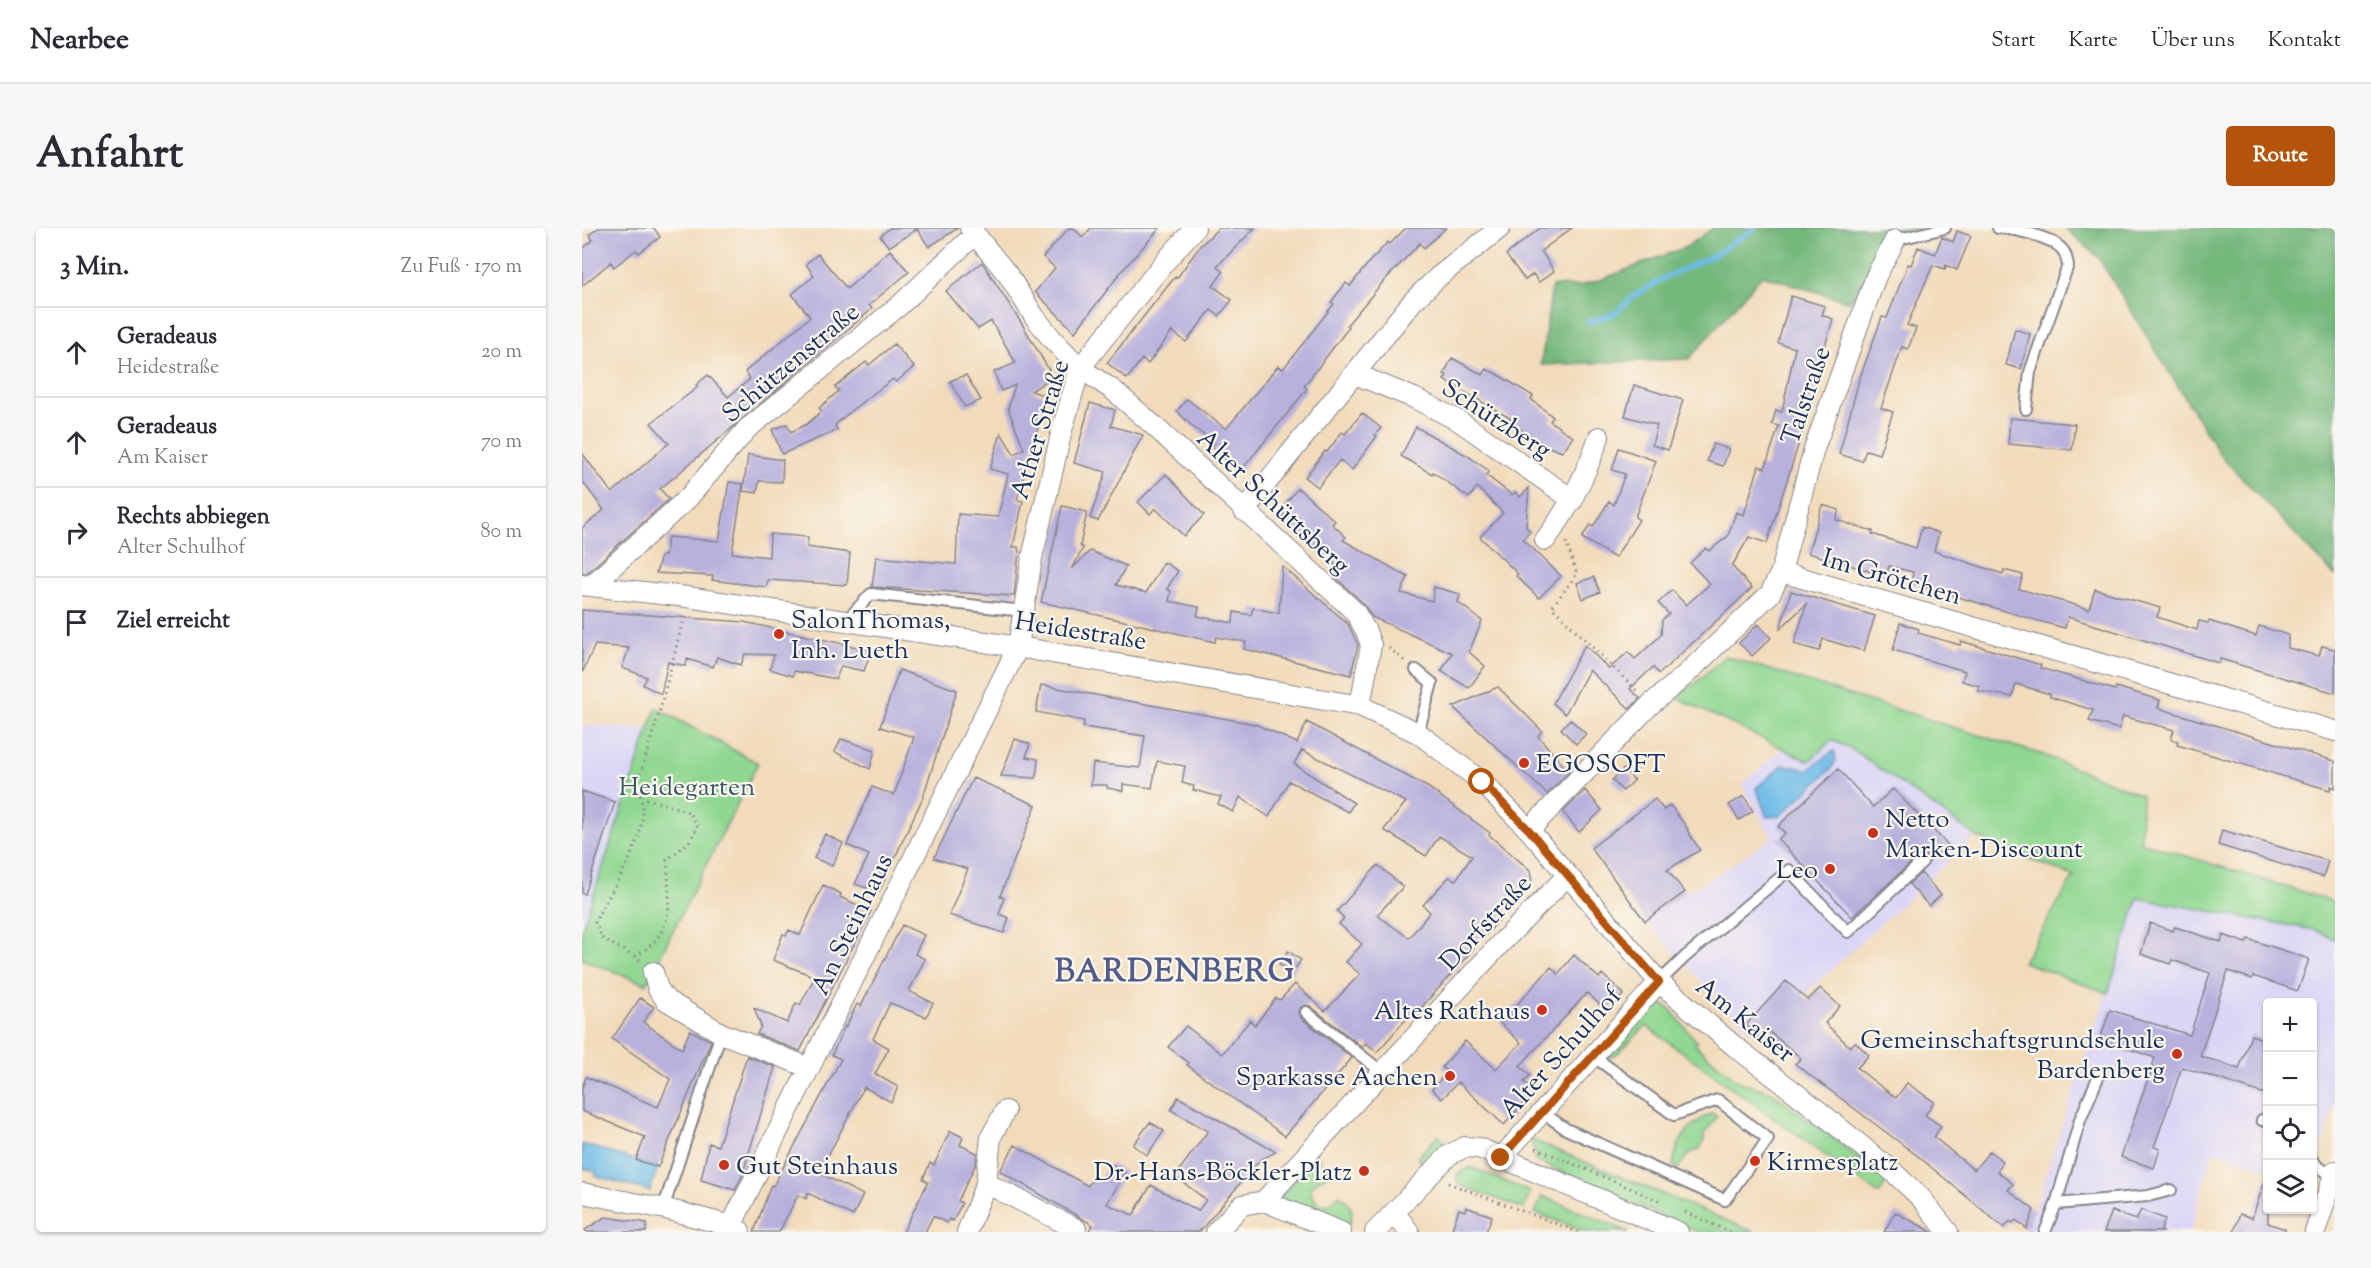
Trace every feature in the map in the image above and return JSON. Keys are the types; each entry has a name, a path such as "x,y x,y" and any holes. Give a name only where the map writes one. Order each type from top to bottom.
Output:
{"street":[{"name":"Ather Straße","path":"1018,647 1032,558 1044,504 1080,368 1162,264 1195,228"},
{"path":"1244,512 1413,301 1438,277 1500,228"},
{"name":"Alter Schüttsberg","path":"972,231 1008,274 1040,323 1080,368 1113,390 1355,612 1371,645 1360,705"},
{"name":"Schützenstraße","path":"587,585 688,498 747,429 900,306 972,231"},
{"name":"Talstraße","path":"1781,572 1818,438 1876,276 1894,240"},
{"name":"Schützberg","path":"1355,374 1414,398 1459,421 1573,500"},
{"path":"1545,540 1573,500 1587,471 1599,437"},
{"name":"Im Grötchen","path":"1529,830 1651,704 1683,677 1770,594 1781,572 2335,731"},
{"name":"Heidestraße","path":"587,585 687,597 1018,647 1360,705 1418,733 1482,782 1529,830"},
{"name":"An Steinhaus","path":"737,1229 810,1068 1018,647"},
{"name":"Am Kaiser","path":"1529,830 1659,982 1724,1039 1892,1170 1921,1198 1948,1232"},
{"name":"Dorfstraße","path":"1216,1232 1242,1205 1264,1201 1528,915 1568,876"},
{"path":"653,972 658,989 666,1000 721,1033 810,1068"},
{"name":"Alter Schulhof","path":"1501,1158 1659,982"},
{"path":"967,1232 986,1183 989,1163 988,1145 1005,1111"},
{"path":"1375,1232 1449,1155 1465,1147 1479,1148 1678,1232"},
{"path":"2315,1232 2334,1174"},
{"path":"986,1183 1076,1229 1075,1232"},
{"path":"582,1192 663,1209 737,1229"},
{"path":"1264,1201 1341,1232"},
{"path":"1395,1213 1408,1232"}],"lane":[{"path":"1894,240 1945,228"},
{"path":"1998,228 2011,229 2052,241 2063,251 2068,265 2030,372 2026,409"},
{"path":"846,621 871,594 1023,611"},
{"path":"1416,669 1432,683 1418,733"},
{"path":"1659,982 1685,957 1789,870 1848,932 1922,862"},
{"path":"1306,1012 1382,1072"},
{"path":"663,1209 721,1033"},
{"path":"1542,1112 1566,1129 1725,1200 1768,1139 1718,1100 1674,1114 1593,1056"},
{"path":"2045,1232 2056,1204 2080,1120 2099,1076"},
{"path":"2317,1165 2334,1174"},
{"path":"2056,1204 2148,1196 2171,1190"}],"path":[{"path":"1559,522 1577,574 1552,607 1651,704"},
{"path":"653,972 635,956 602,938 595,922 607,896 630,859 642,826 642,797 636,787 660,710 687,597"},
{"path":"635,956 650,948 664,927 669,912 667,860 689,842 698,826 689,812 642,797"},
{"path":"1520,1137 1532,1146 1668,1205"},
{"path":"1429,1176 1578,1232"},
{"path":"1678,1209 1730,1232"}],"shaded area":[{"path":"582,725 649,729 582,929"},
{"path":"1832,740 1853,750 1976,836 1803,996 1786,981 1746,1025 1743,1025 1645,921 1684,893 1699,886 1772,838 1742,785 1782,748 1809,761"},
{"name":"Gemeinschaftsgrundschule Bardenberg","path":"2138,898 2315,930 2335,939 2335,1105 2317,1161 2317,998 2263,998 2263,1168 2213,1151 2191,1232 2022,1232 2029,1224"}],"green space":[{"path":"1713,228 1894,228 1850,302 1762,275 1689,359 1541,365 1552,286 1579,286 1600,280 1686,247"},
{"path":"1894,228 1918,228 1903,232"},
{"path":"2065,228 2335,228 2335,576 2221,456 2098,257"},
{"path":"1725,656 2043,755 2142,795 2141,842 2335,902 2335,939 2315,930 2138,898 2108,993 2023,962 2074,876 2002,849 1976,836 1853,750 1832,740 1809,761 1675,697 1696,683"},
{"name":"Heidegarten","path":"656,708 758,763 646,984 582,959 582,929"},
{"path":"1663,1004 1670,1009 1697,1042 1695,1045 1738,1081 1773,1093 1888,1180 1879,1194 1646,1026 1616,1055 1608,1058 1609,1052 1652,1005"},
{"path":"1713,1113 1717,1117 1704,1134 1700,1149 1690,1153 1677,1169 1673,1166 1675,1157 1685,1134 1697,1122"},
{"path":"1438,1135 1448,1144 1427,1167 1417,1158"},
{"path":"1530,1139 1754,1232 1698,1232 1534,1160 1536,1154"},
{"path":"1318,1155 1327,1176 1318,1180 1311,1187 1314,1198 1317,1202 1326,1205 1335,1200 1338,1195 1346,1201 1352,1212 1348,1226 1279,1199"},
{"path":"1470,1167 1530,1192 1524,1209 1457,1184 1457,1174"},
{"path":"1542,1196 1629,1232 1587,1232 1535,1213"}],"water":[{"path":"1834,751 1836,760 1831,769 1780,816 1767,817 1756,788 1783,765 1808,770"},
{"path":"582,1144 658,1167 650,1191 595,1176 596,1171 583,1168 582,1171"}],"building":[{"path":"598,228 654,228 660,237 639,253 636,250 614,267 611,262 582,286 582,249 593,240 589,235"},
{"path":"890,228 958,228 929,247 917,229 889,247 880,236"},
{"path":"1069,228 1073,228 1083,237 1091,228 1160,228 1121,272 1075,332 1035,292 1055,268 1043,257"},
{"path":"1219,228 1255,228 1217,266 1223,272 1213,286 1232,300 1219,316 1211,310 1186,342 1172,331 1148,364 1142,359 1127,379 1107,363 1175,277 1177,278 1200,246"},
{"path":"1406,228 1446,228 1424,248 1420,243 1382,283 1347,325 1349,327 1304,386 1307,389 1240,472 1212,447 1215,443 1194,428 1177,411 1187,399 1226,429 1278,366 1283,369 1334,304 1331,302 1346,283 1350,286 1388,242 1390,244"},
{"path":"1540,228 1572,228 1541,251 1554,271 1539,282 1533,274 1525,280 1506,255"},
{"path":"1957,231 1971,236 1957,270 1946,265 1945,269 1933,265 1907,325 1916,328 1908,349 1902,347 1881,408 1893,412 1879,454 1866,450 1862,461 1839,454 1859,380 1882,317 1887,318 1908,264 1911,265 1918,247 1935,254 1942,237 1953,242"},
{"path":"890,250 909,272 869,305 872,309 660,489 669,499 587,573 582,573 582,528 604,510 582,481 582,453 612,493 669,443 651,423 698,387 696,385 708,375 728,397 750,379 745,372 810,317 792,294 814,276 806,264 818,254 847,289"},
{"path":"982,262 1022,324 1049,370 1047,372 1051,378 1031,391 1047,396 1017,500 1023,501 1013,547 1018,547 1019,552 1014,596 872,587 876,557 956,564 958,514 998,517 1008,474 990,469 1001,433 1014,454 1024,449 1008,408 1015,385 1001,391 994,372 1016,363 991,321 978,329 946,291"},
{"path":"1791,296 1825,306 1822,315 1833,319 1825,346 1822,345 1811,405 1767,543 1749,537 1732,566 1752,588 1659,674 1653,667 1630,689 1640,698 1630,709 1589,670 1565,714 1553,703 1585,645 1609,669 1628,652 1635,659 1661,635 1662,620 1669,614 1658,603 1672,590 1686,605 1710,584 1690,563 1706,548 1709,551 1728,536 1736,512 1744,515 1759,466 1765,468 1779,426 1772,424 1776,410 1782,412 1795,348 1778,343"},
{"path":"2015,329 2030,334 2021,369 2006,365"},
{"path":"894,344 914,367 896,382 893,379 853,409 835,425 837,430 782,454 772,430 787,424 791,432 807,424 822,411 819,408 839,391 835,387 866,362 869,365"},
{"path":"1452,358 1483,375 1486,369 1497,374 1533,396 1531,399 1553,417 1550,421 1573,437 1562,452 1544,445 1513,424 1515,421 1444,380 1447,375 1444,374"},
{"path":"966,375 981,400 965,407 950,381"},
{"path":"1634,385 1683,400 1668,450 1652,445 1657,425 1625,416"},
{"path":"1090,403 1115,410 1111,426 1143,435 1098,521 1090,518 1106,472 1074,463"},
{"path":"1362,413 1381,428 1375,435 1377,436 1352,470 1340,460 1318,487 1305,477 1325,451 1327,452 1342,432 1345,434"},
{"path":"2010,418 2075,424 2072,450 2008,444"},
{"path":"1416,427 1468,456 1489,471 1486,475 1512,495 1515,492 1520,497 1529,488 1526,527 1530,531 1523,539 1561,576 1539,598 1480,537 1503,513 1477,487 1469,498 1433,472 1432,474 1401,456"},
{"path":"1713,444 1729,449 1723,466 1707,461"},
{"path":"1619,448 1656,461 1635,517 1639,520 1615,558 1582,538 1590,525 1593,527 1609,501 1614,505 1625,474 1612,470"},
{"path":"748,455 783,460 782,482 759,481 757,493 743,491"},
{"path":"1166,474 1204,515 1184,536 1155,508 1150,514 1138,502"},
{"path":"729,482 743,484 732,553 769,557 770,534 808,537 807,547 850,553 847,585 768,580 766,587 712,580 713,576 656,573 661,556 665,556 668,537 719,541"},
{"path":"1298,488 1335,521 1332,524 1346,537 1343,540 1408,577 1401,593 1432,601 1434,587 1460,594 1458,602 1482,621 1469,652 1485,666 1469,688 1441,671 1452,653 1372,617 1363,603 1335,577 1339,569 1286,522 1288,520 1282,516 1289,508 1285,504"},
{"path":"1822,505 1839,510 1836,520 1873,531 1872,534 1916,548 1922,527 1939,533 1934,551 2003,574 2004,570 2023,575 2019,589 2089,609 2095,589 2160,608 2157,617 2197,630 2199,621 2208,623 2209,621 2256,636 2259,626 2288,635 2288,648 2319,656 2322,646 2335,649 2335,693 2220,659 2219,663 2068,617 2065,628 2042,622 1911,583 1913,572 1889,566 1886,576 1808,553"},
{"path":"1062,506 1087,512 1080,546 1083,548 1072,569 1090,551 1126,566 1116,585 1146,593 1164,562 1178,571 1167,589 1171,591 1169,601 1199,607 1197,616 1233,623 1234,612 1251,615 1253,608 1279,613 1282,566 1348,624 1358,645 1351,675 1244,649 1246,642 1216,637 1215,642 1041,602"},
{"path":"1594,577 1600,592 1583,599 1577,583"},
{"path":"1791,591 1875,616 1864,651 1823,639 1819,651 1794,644 1807,603 1780,629"},
{"path":"582,610 744,622 871,650 864,671 841,666 836,679 794,671 793,676 770,669 774,655 745,654 741,665 717,657 713,667 687,659 686,666 668,662 661,694 643,685 647,677 622,668 629,648 595,645 582,673"},
{"path":"1900,623 1919,629 1918,633 1960,645 1961,641 2041,665 2040,668 2115,690 2116,687 2160,700 2158,708 2335,761 2335,788 2331,786 2330,790 2177,745 2178,741 2171,739 2174,730 2123,716 2119,729 2089,721 2093,710 2016,684 2012,697 1978,691 1980,686 1962,681 1965,671 1893,650"},
{"path":"1758,624 1771,638 1752,656 1739,643"},
{"path":"899,670 957,690 923,797 879,892 855,884 869,855 847,845 872,787 894,795 914,737 880,727"},
{"path":"1041,685 1255,724 1297,743 1307,722 1429,788 1490,833 1489,835 1530,870 1532,883 1412,1018 1409,1016 1377,1052 1366,1043 1362,1047 1310,1006 1301,1007 1299,1012 1301,1018 1352,1058 1285,1136 1187,1065 1189,1063 1168,1047 1186,1026 1222,1054 1250,1020 1255,1025 1276,998 1280,1000 1295,984 1325,1011 1360,974 1346,962 1362,944 1339,924 1344,918 1337,911 1378,865 1403,887 1377,915 1409,938 1430,912 1423,905 1449,877 1456,880 1472,856 1439,836 1426,856 1384,830 1406,802 1302,750 1294,764 1354,803 1348,812 1289,781 1269,817 1240,797 1233,812 1218,804 1221,797 1193,790 1194,786 1182,783 1185,766 1157,761 1152,788 1123,784 1123,791 1107,788 1107,785 1091,785 1093,763 1140,768 1145,736 1083,727 1084,721 1036,712"},
{"path":"1498,687 1542,731 1538,736 1569,772 1547,794 1453,707"},
{"path":"1570,719 1586,734 1576,744 1561,729"},
{"path":"841,739 875,750 870,769 835,752"},
{"path":"1015,739 1030,744 1026,757 1038,759 1036,778 1001,776"},
{"path":"1624,769 1634,780 1623,791 1612,780"},
{"path":"1838,769 1873,807 1893,789 1948,845 1929,862 1925,855 1917,857 1852,917 1778,839 1785,833 1778,826"},
{"path":"973,778 1036,805 1000,896 1004,898 999,914 1009,918 1004,933 949,915 968,869 934,858"},
{"path":"1585,790 1602,810 1579,832 1563,812"},
{"path":"582,791 615,802 585,894 582,893"},
{"path":"1744,796 1753,811 1739,820 1729,805"},
{"path":"1655,799 1664,810 1670,805 1700,850 1667,870 1685,892 1645,921 1591,848"},
{"path":"2222,830 2328,861 2323,877 2218,845"},
{"path":"825,834 843,843 832,866 814,858"},
{"path":"1921,873 1941,895 1929,906 1909,884"},
{"path":"823,885 841,894 840,897 871,911 800,1051 757,1034 761,1026 754,1008 787,1023 796,1003 800,1005 815,977 773,960 783,934 786,935 789,930 800,935"},
{"path":"2150,923 2173,931 2175,927 2221,942 2223,935 2246,943 2248,939 2309,959 2298,991 2253,976 2252,979 2228,971 2200,1056 2239,1069 2251,1035 2263,1039 2263,1093 2182,1067 2154,1147 2160,1149 2154,1168 2121,1157 2155,1058 2100,1039 2110,1010 2190,1035 2210,973 2172,960 2170,964 2141,954"},
{"path":"902,925 924,935 915,954 925,959 909,991 933,1003 926,1017 890,1003 873,1039 889,1048 875,1074 898,1087 891,1102 864,1087 819,1173 863,1195 853,1216 808,1193 806,1199 798,1195 779,1232 754,1232 771,1185 773,1186 841,1059 832,1055 845,1026 857,1004 861,1006"},
{"path":"1288,951 1301,960 1292,973 1279,964"},
{"path":"1574,955 1599,978 1602,974 1624,994 1608,1012 1587,993 1520,1066 1530,1075 1524,1082 1529,1086 1522,1093 1528,1098 1504,1125 1458,1082 1442,1099 1432,1089 1447,1072 1442,1067 1465,1041 1496,1069 1521,1043 1500,1023 1551,967 1558,974"},
{"path":"1786,981 1808,1000 1820,988 1840,1006 1825,1023 1850,1047 1855,1042 1869,1055 1857,1068 1896,1098 1907,1083 1934,1102 1925,1115 1941,1126 1934,1137 1974,1170 1990,1151 2003,1162 1997,1171 2013,1184 2008,1190 2034,1210 2027,1229 2016,1220 2013,1223 2010,1221 2004,1228 1919,1157 1795,1064 1801,1058 1767,1030 1759,1038 1746,1025"},
{"path":"640,998 654,1007 643,1022 682,1049 690,1030 711,1041 658,1167 636,1160 645,1137 582,1111 582,1088 586,1077 658,1107 670,1079 612,1039"},
{"path":"747,1056 775,1067 742,1176 735,1190 701,1180 709,1143 718,1146"},
{"path":"1178,1097 1276,1152 1260,1160 1199,1232 1088,1232 1093,1225 1000,1171 1015,1145 1088,1186 1094,1177 1101,1181 1111,1164 1125,1172 1107,1204 1133,1215 1151,1185 1198,1211 1206,1200 1175,1176 1208,1131 1171,1110"},
{"path":"1150,1122 1164,1131 1147,1155 1133,1145"},
{"path":"950,1131 963,1137 960,1145 977,1153 976,1163 958,1201 962,1203 953,1221 949,1219 947,1223 933,1216 925,1232 903,1232 928,1182 923,1179 930,1163 934,1165"},
{"path":"2263,1187 2263,1214 2268,1214 2268,1223 2285,1229 2285,1232 2234,1232 2240,1214 2252,1218"},
{"path":"1466,1207 1492,1216 1486,1232 1451,1232 1459,1209 1465,1211"},
{"path":"2141,1210 2165,1219 2161,1230 2163,1232 2104,1232 2112,1211 2136,1220"},
{"path":"1895,1212 1932,1232 1884,1232"},
{"path":"605,1217 647,1223 646,1232 582,1232"}],"waterway":[{"path":"1588,322 1614,314 1634,296 1664,278 1714,255 1755,228"}],"place":[{"name":"SalonThomas, Inh. Lueth","path":"779,634"},
{"name":"EGOSOFT","path":"1524,763"},
{"name":"Netto Marken-Discount","path":"1873,833"},
{"name":"Leo","path":"1830,869"},
{"name":"Altes Rathaus","path":"1542,1010"},
{"name":"Gemeinschaftsgrundschule Bardenberg","path":"2177,1054"},
{"name":"Sparkasse Aachen","path":"1450,1076"},
{"name":"Kirmesplatz","path":"1755,1161"},
{"name":"Gut Steinhaus","path":"724,1165"},
{"name":"Dr.-Hans-Böckler-Platz","path":"1364,1171"}],"district":[{"name":"BARDENBERG","path":"1175,970"}],"route":[{"path":"1482,782 1529,830 1659,982 1501,1158"}]}
